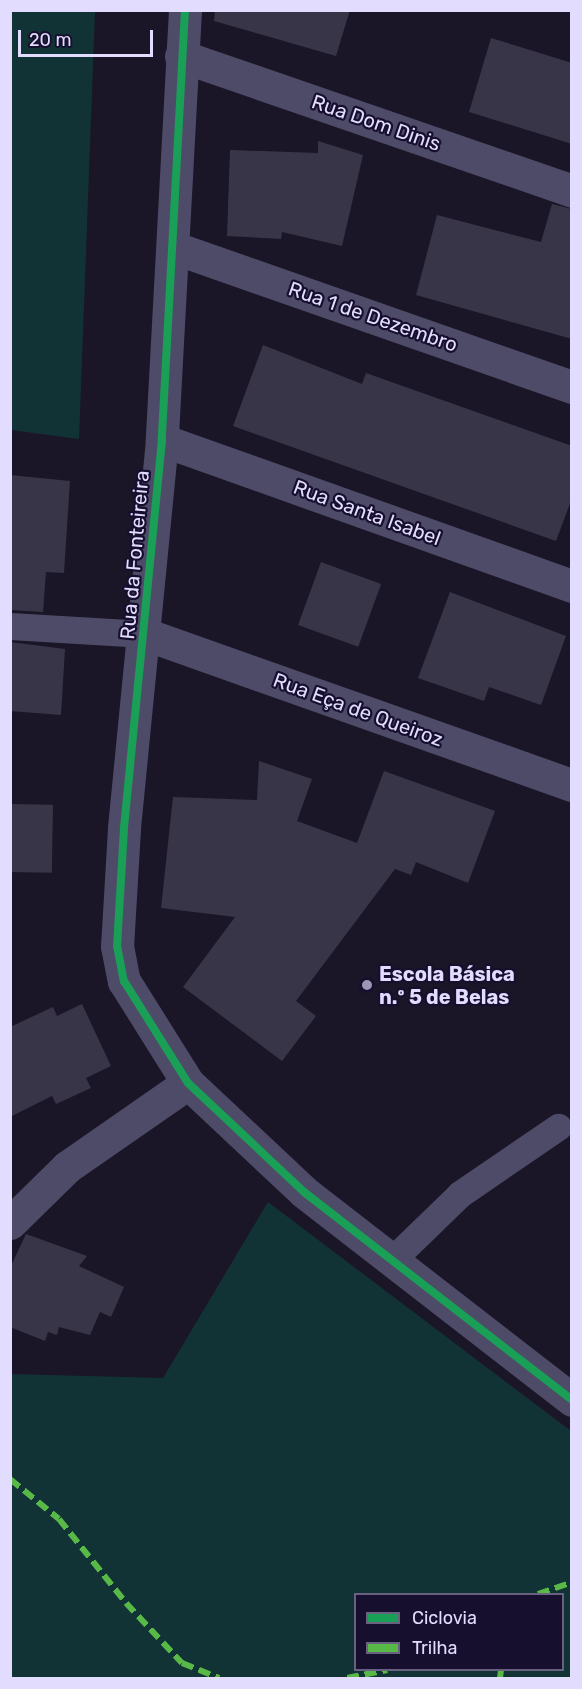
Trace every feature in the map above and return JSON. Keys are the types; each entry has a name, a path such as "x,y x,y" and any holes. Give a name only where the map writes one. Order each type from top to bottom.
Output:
{"street":[{"name":"Rua da Fonteireira","path":"184,10 175,248 162,440 145,634 124,829 117,946 124,981 188,1083 304,1192 572,1400"},
{"name":"Rua Dom Dinis","path":"181,56 572,191"},
{"name":"Rua 1 de Dezembro","path":"175,248 572,387"},
{"name":"Rua Santa Isabel","path":"162,440 572,586"},
{"name":"Rua Eça de Queiroz","path":"145,634 572,785"},
{"path":"10,1223 67,1167 188,1083"}],"lane":[{"path":"10,626 145,634"},
{"path":"392,1260 460,1194 558,1127"}],"green space":[{"path":"11,10 95,11 79,439 11,430"},
{"path":"268,1202 571,1431 571,1678 11,1678 11,1374 163,1378"}],"building":[{"path":"215,10 350,10 336,56 214,21"},
{"path":"491,38 572,63 572,144 469,112"},
{"path":"318,141 363,155 342,246 282,232 281,239 227,236 230,150 318,153"},
{"path":"552,204 572,209 572,339 416,295 437,215 541,242"},
{"path":"263,345 362,384 366,373 572,446 572,498 556,541 233,426"},
{"path":"10,475 70,481 64,573 46,572 43,612 10,610"},
{"path":"321,562 381,584 358,647 298,625"},
{"path":"450,592 566,636 541,705 489,687 484,701 418,678"},
{"path":"10,642 65,649 61,715 10,711"},
{"path":"259,761 312,779 297,821 357,843 384,771 495,811 468,883 416,862 411,875 395,869 296,1001 316,1016 282,1061 183,987 235,917 161,908 173,797 257,800"},
{"path":"10,804 53,805 52,873 10,872"},
{"path":"82,1004 111,1066 86,1078 91,1088 56,1104 52,1096 10,1117 10,1027 53,1007 57,1016"},
{"path":"26,1234 87,1256 79,1266 124,1287 111,1317 100,1312 90,1335 59,1327 57,1335 48,1332 45,1341 10,1327 10,1268"}],"marked path":[{"path":"10,1479 59,1519 126,1603 182,1663 219,1678"},
{"path":"541,1593 572,1582"},
{"path":"347,1678 382,1671"},
{"path":"500,1678 501,1671"}],"cycle path":[{"path":"185,10 162,440 124,829 117,946 124,981 188,1083 304,1192 572,1400"}],"place":[{"name":"Escola Básica n.º 5 de Belas","path":"367,985"}]}
